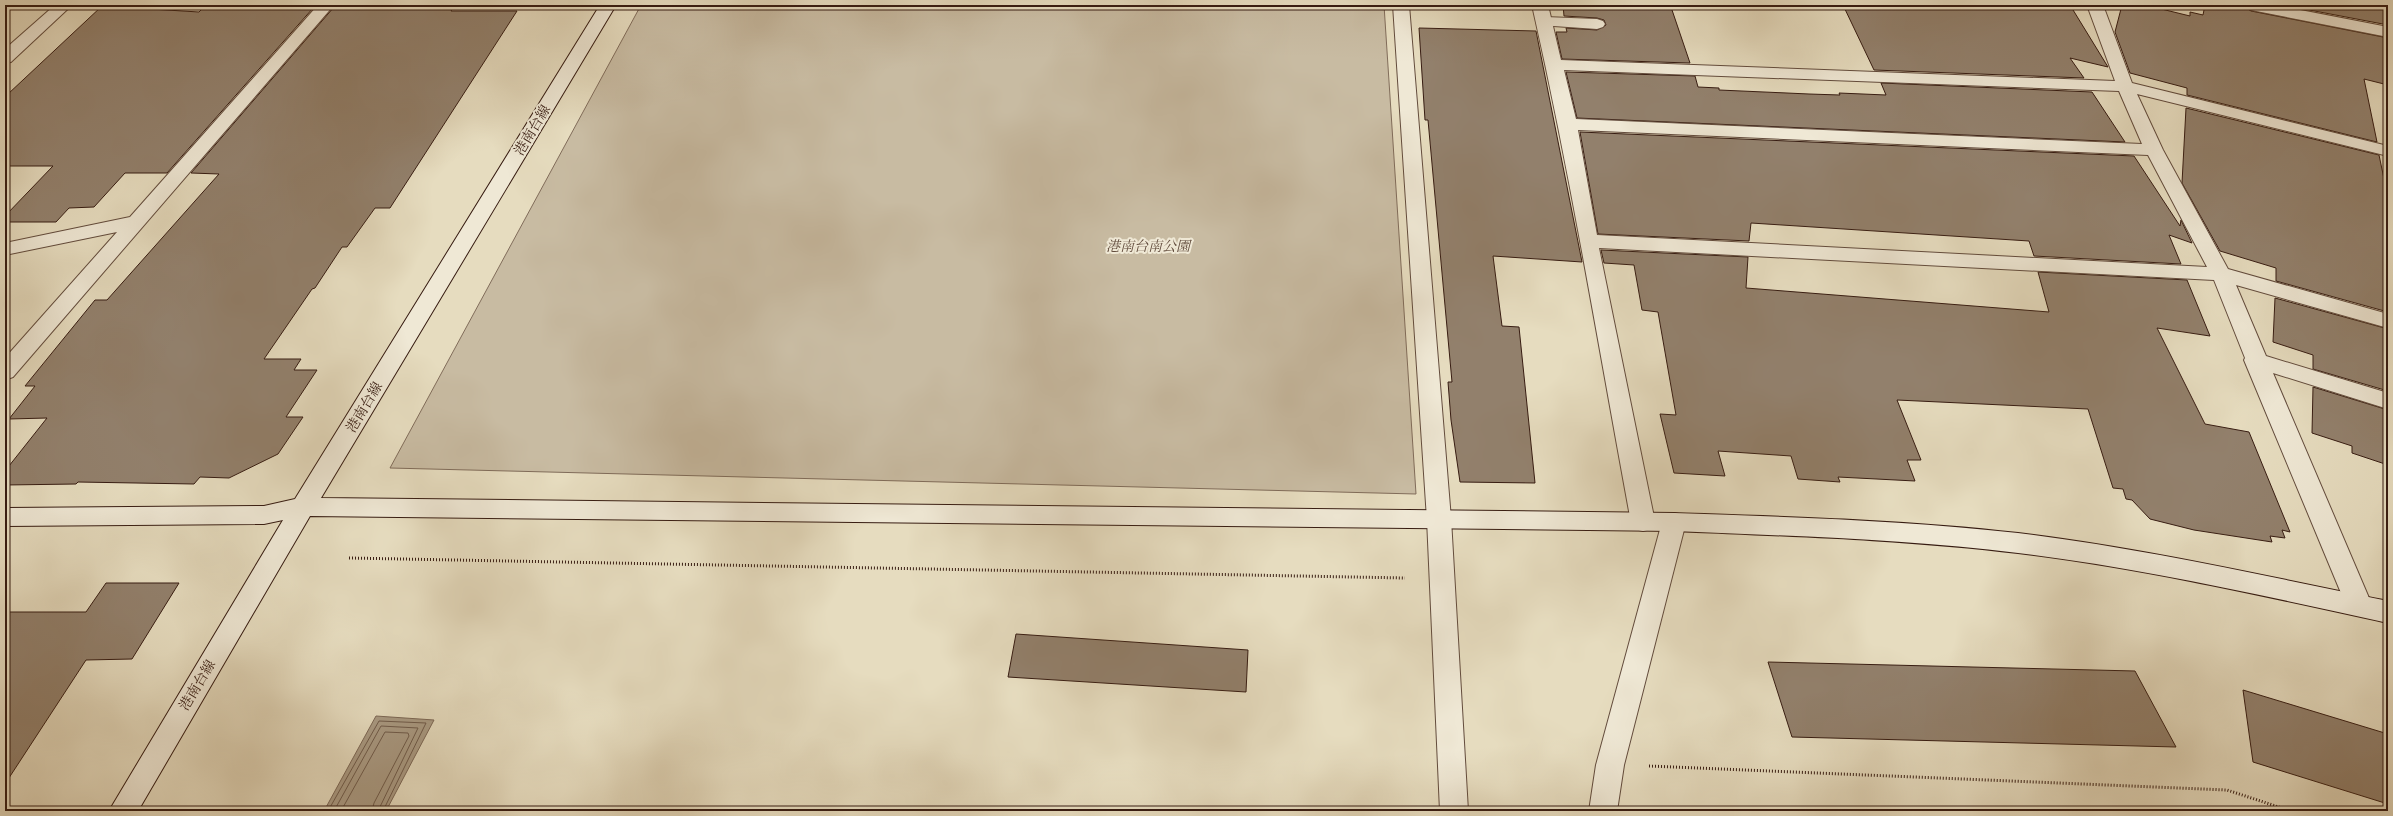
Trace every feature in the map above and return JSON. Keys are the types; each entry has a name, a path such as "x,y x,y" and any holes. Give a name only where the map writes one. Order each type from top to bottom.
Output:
{"street":[{"path":"5,58 64,5"},
{"path":"5,372 326,5"},
{"name":"港南台線","path":"123,811 303,507 608,5"},
{"path":"1401,5 1439,519 1454,811"},
{"path":"2095,5 2125,86 2154,150 2221,274 2255,360 2359,605"},
{"path":"2251,5 2388,32"},
{"path":"1597,24 1542,14 1568,124 1588,241 1643,522"},
{"path":"1554,65 2125,86 2388,151"},
{"path":"1568,124 2154,150"},
{"path":"5,249 138,221"},
{"path":"1588,241 2221,274 2388,321"},
{"path":"2255,360 2388,401"},
{"path":"5,517 264,515 303,507 1674,522 1858,529 2018,542 2184,568 2388,612"},
{"path":"1603,811 1610,765 1674,522"}],"path":[{"path":"349,558 1442,578"},
{"path":"1610,765 2227,790 2291,811"}],"green space":[{"name":"港南台南公園","path":"641,5 1384,5 1416,494 390,468"}],"water":[{"path":"376,716 434,720 386,811 324,811"}],"building":[{"path":"206,5 314,7 167,173 125,173 94,207 69,208 56,222 5,222 5,216 53,166 5,166 5,94 8,94 102,6 199,12"},
{"path":"348,5 455,5 451,11 517,11 390,208 375,208 347,247 342,247 315,288 312,289 264,359 301,359 294,370 317,370 286,417 303,417 278,454 229,478 200,477 194,484 78,482 76,484 5,485 5,471 47,418 9,419 35,386 25,386 95,300 107,300 219,174 191,173 334,7 346,7"},
{"path":"1563,5 1671,7 1690,63 1562,59 1556,32 1567,32 1566,28 1597,30 1606,25 1604,20 1597,18 1564,16"},
{"path":"1843,5 2070,5 2108,67 2070,58 2084,78 1874,70"},
{"path":"2122,5 2145,5 2190,16 2190,12 2203,15 2205,5 2242,5 2251,11 2388,38 2388,85 2364,79 2377,142 2187,95 2187,88 2130,73 2115,32"},
{"path":"2283,5 2388,5 2388,25"},
{"path":"1419,28 1536,31 1582,262 1493,256 1502,326 1519,327 1535,483 1460,482 1451,420 1448,382 1452,382 1428,120 1425,120"},
{"path":"1566,72 1695,76 1698,87 1719,88 1719,90 1809,94 1840,95 1839,93 1886,95 1881,83 2092,92 2125,142 1577,118"},
{"path":"2186,108 2379,155 2388,198 2388,312 2276,281 2276,268 2220,251 2182,183"},
{"path":"1580,132 2134,156 2180,226 2181,220 2192,243 2169,235 2181,264 2034,256 2029,241 1751,223 1749,241 1598,234"},
{"path":"1601,250 1748,257 1746,288 2049,312 2038,272 2187,280 2210,336 2157,328 2205,424 2249,432 2290,532 2282,530 2285,538 2270,536 2272,542 2194,530 2150,519 2132,500 2126,499 2123,489 2113,488 2088,409 1897,400 1921,460 1907,460 1915,481 1838,477 1840,482 1798,479 1791,456 1718,451 1725,476 1674,473 1660,414 1676,415 1658,312 1642,310 1634,265 1604,263"},
{"path":"2275,298 2388,329 2388,391 2313,369 2313,355 2273,342"},
{"path":"2313,387 2388,410 2388,465 2352,453 2352,446 2312,433"},
{"path":"106,583 179,583 132,659 86,660 5,784 5,612 86,612"},
{"path":"1016,634 1248,650 1246,692 1008,677"},
{"path":"1768,662 2135,671 2176,747 1792,737"},
{"path":"2243,690 2388,734 2388,804 2253,762"}]}
